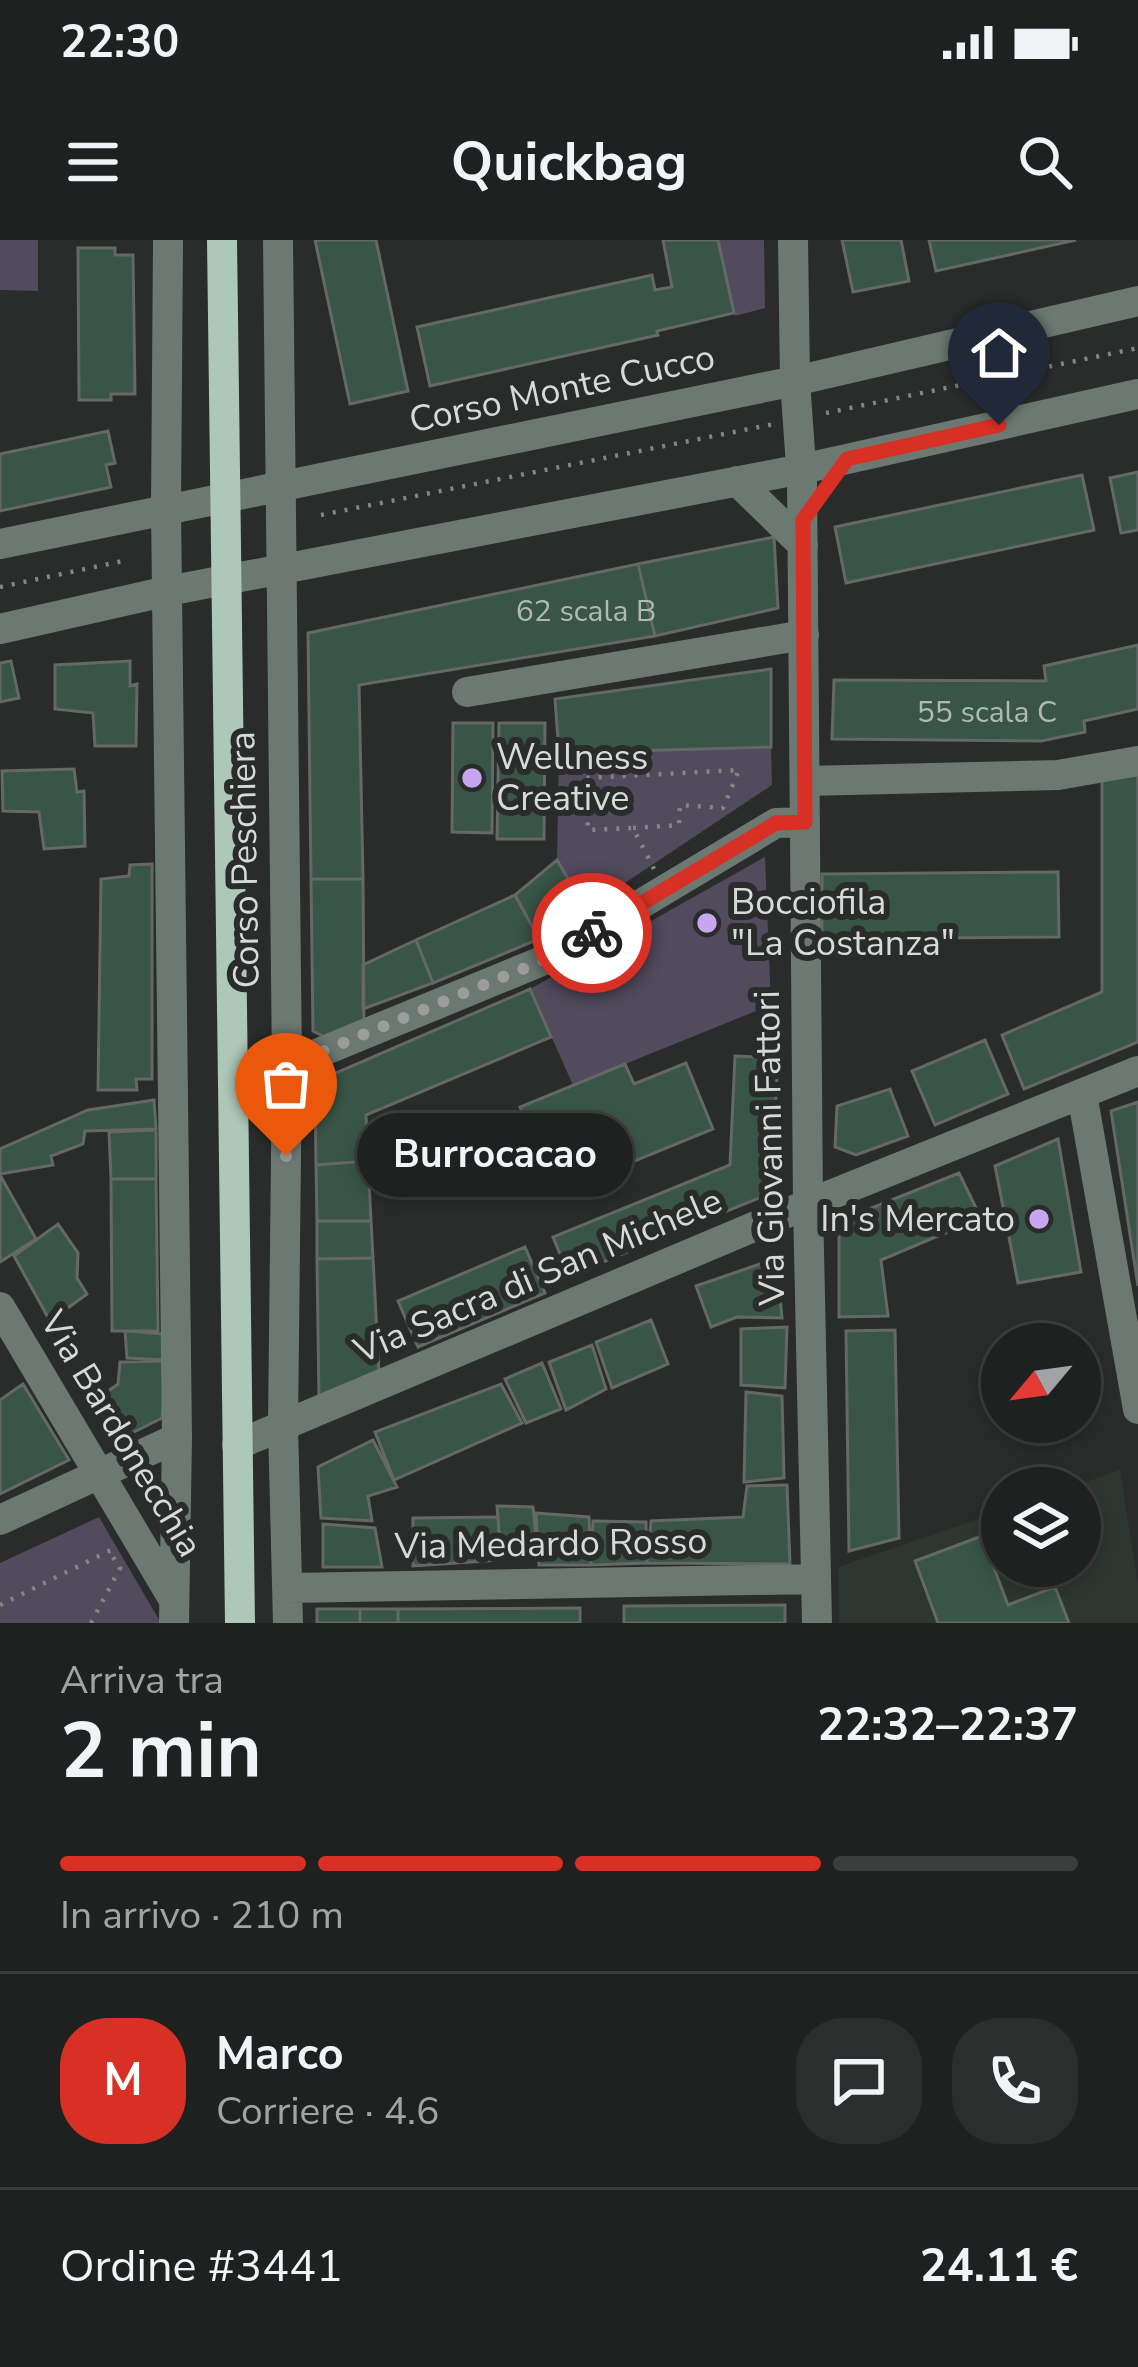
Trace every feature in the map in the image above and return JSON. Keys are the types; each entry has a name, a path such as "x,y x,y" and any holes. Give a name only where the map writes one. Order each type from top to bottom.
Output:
{"main road":[{"name":"Corso Peschiera","path":"222,240 240,1623"}],"street":[{"name":"Corso Peschiera","path":"168,240 166,508 177,1438 174,1612"},
{"name":"Corso Peschiera","path":"278,240 287,1066 283,1426 289,1623"},
{"name":"Via Giovanni Fattori","path":"793,240 802,469 817,1623"},
{"name":"Corso Monte Cucco","path":"0,544 796,381 1138,301"},
{"path":"0,628 168,591 802,469 1138,394"},
{"path":"737,481 803,533 847,459"},
{"path":"467,692 804,635"},
{"path":"806,782 1058,775 1138,761"},
{"path":"287,1066 554,956 776,823 805,822"},
{"name":"Via Sacra di San Michele","path":"237,1445 808,1204 1138,1071"},
{"path":"1082,1094 1138,1408"},
{"name":"Via Bardonecchia","path":"0,1307 100,1474 124,1544 174,1612"},
{"path":"0,1520 177,1438"},
{"name":"Via Medardo Rosso","path":"288,1588 815,1579"}],"path":[{"path":"321,515 1138,348"},
{"path":"0,587 122,561"},
{"path":"739,770 723,808 680,806 679,825 633,828 588,830 586,778 739,770"},
{"path":"633,828 664,890"},
{"path":"0,1605 124,1544"},
{"path":"91,1623 119,1568 124,1544"}],"shaded area":[{"path":"0,240 38,240 38,291 0,290"},
{"path":"718,240 764,240 765,308 735,316"},
{"path":"771,747 772,785 586,909 557,860 559,753"},
{"name":"Bocciofila \"La Costanza\"","path":"765,857 771,1005 573,1085 530,989"},
{"path":"1120,1470 1138,1583 1138,1623 839,1623 838,1567 981,1518 981,1587 1101,1587 1101,1477"},
{"path":"99,1517 161,1623 0,1623 0,1563"}],"building":[{"path":"315,240 376,240 408,391 350,404"},
{"path":"663,240 718,240 734,313 657,331 658,335 430,386 417,327 652,275 655,290 672,287"},
{"path":"842,240 901,240 909,281 853,292"},
{"path":"929,240 1076,240 936,271"},
{"path":"78,248 115,248 115,255 133,255 135,394 79,400"},
{"path":"108,431 115,463 106,465 111,487 0,511 0,454"},
{"path":"1138,472 1138,530 1121,533 1110,478"},
{"path":"1082,475 1094,530 846,583 835,527"},
{"path":"774,537 778,608 655,636 638,564"},
{"path":"638,564 655,636 359,685 363,879 311,879 308,633"},
{"path":"1138,645 1138,709 1084,721 1085,732 1041,741 832,739 834,680 1046,681 1044,666"},
{"path":"11,661 19,698 0,702 0,663"},
{"path":"130,661 130,686 137,684 136,746 95,746 93,713 55,709 55,665"},
{"path":"771,669 771,747 559,753 555,699"},
{"path":"453,723 493,723 492,833 452,832"},
{"path":"499,723 545,723 544,839 497,839"},
{"path":"74,769 77,792 84,791 85,846 44,849 39,812 3,811 2,771"},
{"path":"1138,775 1138,1042 1024,1089 1002,1035 1102,992 1102,780"},
{"path":"557,860 586,909 539,939 515,895"},
{"path":"152,864 152,1079 136,1079 137,1090 98,1090 101,879 129,876 130,865"},
{"path":"1058,872 1059,937 822,939 822,874"},
{"path":"311,879 363,879 364,1022 325,1037 313,1031"},
{"path":"515,895 539,939 433,983 416,940"},
{"path":"416,940 433,983 363,1009 363,965"},
{"path":"530,989 551,1037 366,1115 368,1161 316,1165 315,1082"},
{"path":"985,1040 1008,1094 935,1125 912,1071"},
{"path":"735,1056 778,1058 771,1193 569,1276 553,1237 730,1165"},
{"path":"686,1063 713,1129 571,1187 567,1176 545,1185 525,1136 528,1126 520,1107 625,1064 634,1084"},
{"path":"890,1089 908,1136 856,1155 835,1147 837,1106"},
{"path":"154,1100 156,1129 85,1131 83,1144 51,1156 53,1165 0,1174 0,1149 88,1110"},
{"path":"1138,1102 1138,1286 1111,1111"},
{"path":"156,1130 156,1179 111,1179 109,1132"},
{"name":"In's Mercato","path":"1058,1139 1081,1272 1018,1283 995,1166"},
{"path":"368,1161 371,1221 317,1221 316,1165"},
{"path":"959,1173 981,1218 881,1260 888,1316 839,1317 839,1221"},
{"path":"0,1175 36,1239 0,1262"},
{"path":"111,1179 156,1179 158,1331 112,1331"},
{"path":"317,1221 371,1221 373,1258 317,1259"},
{"path":"58,1224 78,1253 77,1278 87,1294 50,1321 14,1256"},
{"path":"525,1247 545,1293 418,1347 398,1301"},
{"path":"373,1258 379,1373 319,1400 317,1259"},
{"path":"760,1264 778,1274 782,1318 737,1317 711,1327 696,1286"},
{"path":"651,1320 668,1364 612,1388 596,1342"},
{"path":"787,1327 785,1388 741,1385 741,1329"},
{"path":"895,1330 899,1538 849,1551 846,1331"},
{"path":"125,1331 164,1334 166,1360 127,1358"},
{"path":"592,1345 606,1389 566,1410 549,1362"},
{"path":"167,1361 162,1418 122,1438 99,1398 118,1384 120,1362"},
{"path":"542,1363 561,1409 526,1423 505,1379"},
{"path":"23,1384 69,1460 0,1494 0,1400"},
{"path":"501,1384 522,1423 394,1480 375,1432"},
{"path":"746,1392 782,1396 784,1478 744,1482"},
{"path":"373,1440 397,1487 368,1496 372,1521 321,1518 318,1467"},
{"path":"787,1485 790,1564 647,1563 651,1521 743,1517 747,1486"},
{"path":"497,1506 533,1507 538,1557 501,1555"},
{"path":"536,1513 589,1517 591,1565 539,1565"},
{"path":"498,1517 500,1560 413,1566 413,1518"},
{"path":"593,1521 646,1522 647,1563 591,1565"},
{"path":"323,1524 375,1528 382,1567 323,1567"},
{"path":"981,1536 981,1587 1001,1587 1008,1605 1055,1587 1069,1623 938,1623 915,1561"},
{"path":"785,1605 785,1623 624,1623 624,1606"},
{"path":"580,1608 580,1623 398,1623 398,1609"},
{"path":"317,1609 360,1609 360,1623 317,1623"},
{"path":"360,1609 398,1609 398,1623 360,1623"}],"way so far":[{"path":"286,1156 287,1066 554,956 592,933"}],"place":[{"name":"Wellness Creative","path":"472,778"},
{"name":"Bocciofila \"La Costanza\"","path":"707,923"},
{"name":"Burrocacao","path":"286,1156"},
{"name":"In's Mercato","path":"1039,1219"}],"route":[{"path":"592,933 776,823 805,822 803,520 847,459 999,425"}]}
